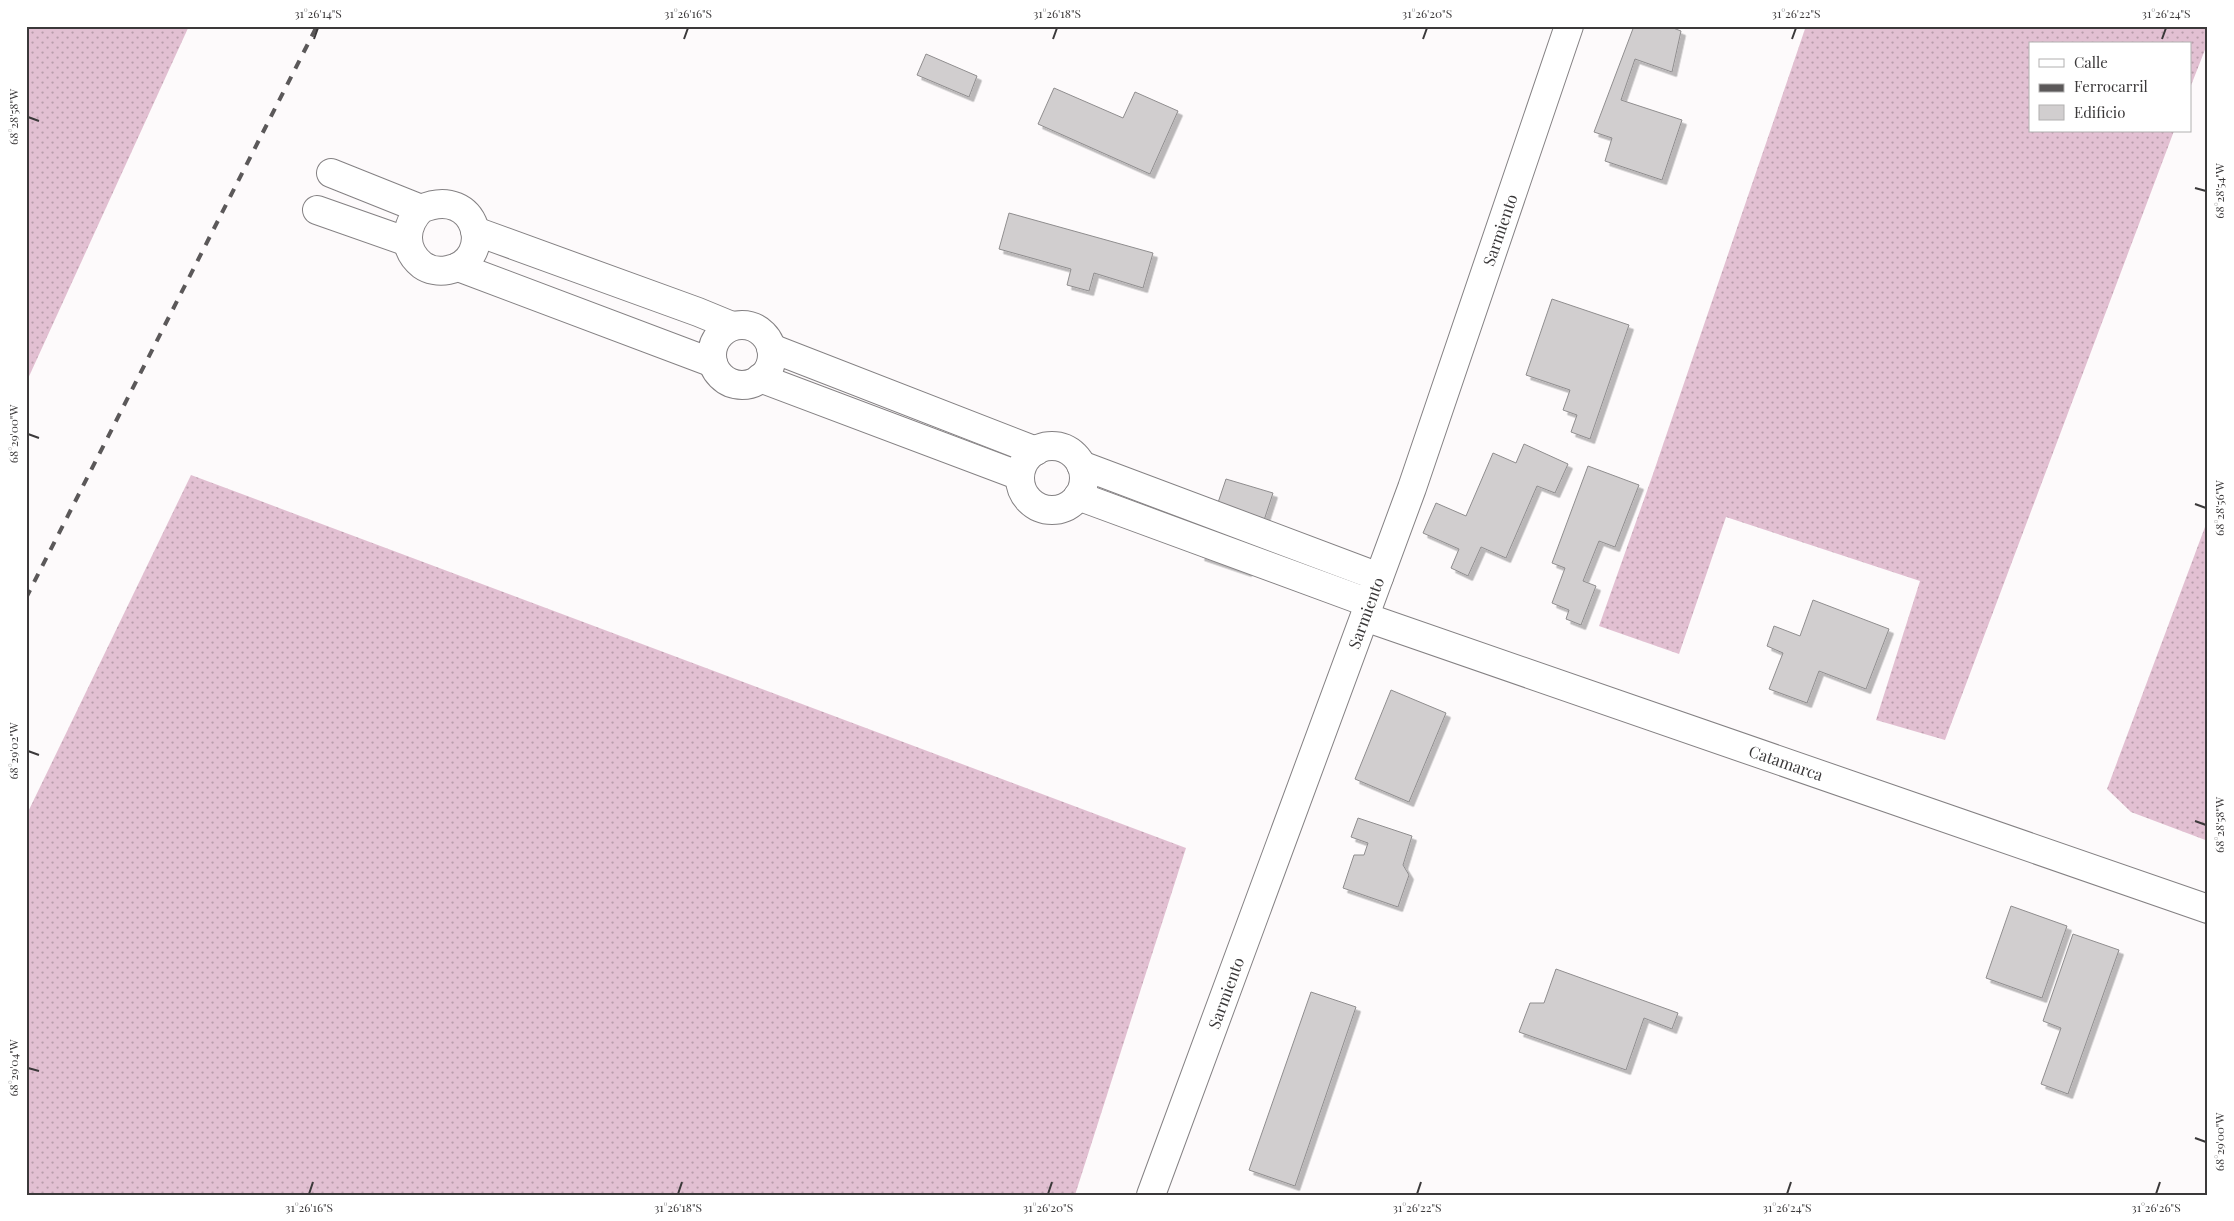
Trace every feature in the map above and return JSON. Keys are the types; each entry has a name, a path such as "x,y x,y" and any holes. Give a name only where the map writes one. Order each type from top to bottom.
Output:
{"street":[{"name":"Sarmiento","path":"1151,1195 1412,488 1569,26"},
{"path":"330,173 422,209"},
{"path":"438,203 455,205 465,212 472,221 476,231 476,243 472,254 458,267 445,271 435,271 424,266 416,259 408,242 409,228 414,217 422,209 438,203"},
{"path":"317,210 408,242"},
{"path":"476,231 732,326 752,326 761,332 770,348 771,358 769,368 760,378 746,385 736,384 719,375 713,363 712,347 717,338 732,326"},
{"path":"458,267 713,363"},
{"path":"770,348 1036,450"},
{"path":"760,378 1020,476"},
{"path":"1046,446 1057,446 1075,456 1081,465 1084,476 1083,486 1078,496 1070,504 1061,508 1041,508 1025,496 1020,476 1025,462 1036,450 1046,446"},
{"path":"1081,465 1379,577"},
{"name":"Catamarca","path":"1078,496 1251,562 1367,610 2208,909"}],"shaded area":[{"path":"26,26 189,26 26,383"},
{"path":"1806,26 2208,26 2208,42 2192,83 2192,42 2029,42 2029,132 2174,132 1945,740 1876,720 1920,581 1726,517 1679,654 1599,626"},
{"path":"191,475 1186,848 1075,1195 26,1195 26,816"},
{"path":"2208,519 2208,841 2131,812 2107,789"}],"building":[{"path":"1634,26 1668,26 1681,31 1672,72 1635,59 1621,100 1682,120 1662,180 1605,161 1612,138 1594,132"},
{"path":"926,54 977,76 969,97 917,75"},
{"path":"1054,88 1123,118 1135,92 1178,111 1150,174 1038,124"},
{"path":"1009,213 1153,253 1143,288 1094,273 1089,291 1067,285 1071,269 999,249"},
{"path":"1552,299 1629,325 1590,439 1571,432 1577,415 1563,410 1570,390 1526,375"},
{"path":"1524,444 1568,464 1555,493 1537,486 1506,558 1481,547 1468,576 1451,568 1459,549 1423,533 1436,503 1466,516 1493,453 1516,463"},
{"path":"1588,466 1639,485 1615,547 1599,541 1583,581 1596,586 1581,625 1566,619 1569,610 1552,603 1565,568 1552,563"},
{"path":"1226,479 1273,493 1247,572 1200,556"},
{"path":"1813,600 1889,629 1866,689 1819,671 1807,703 1769,689 1783,653 1767,646 1774,626 1800,636"},
{"path":"1391,690 1446,713 1409,802 1355,779"},
{"path":"1358,818 1412,836 1403,865 1409,875 1398,907 1343,888 1354,855 1364,855 1368,843 1351,837"},
{"path":"2011,906 2067,926 2042,998 1986,978"},
{"path":"2073,934 2119,950 2068,1094 2041,1084 2061,1028 2043,1021"},
{"path":"1556,969 1678,1013 1672,1029 1644,1018 1626,1070 1519,1032 1530,1003 1544,1003"},
{"path":"1311,992 1356,1007 1295,1186 1249,1170"}],"railway":[{"path":"26,598 317,26"}]}
